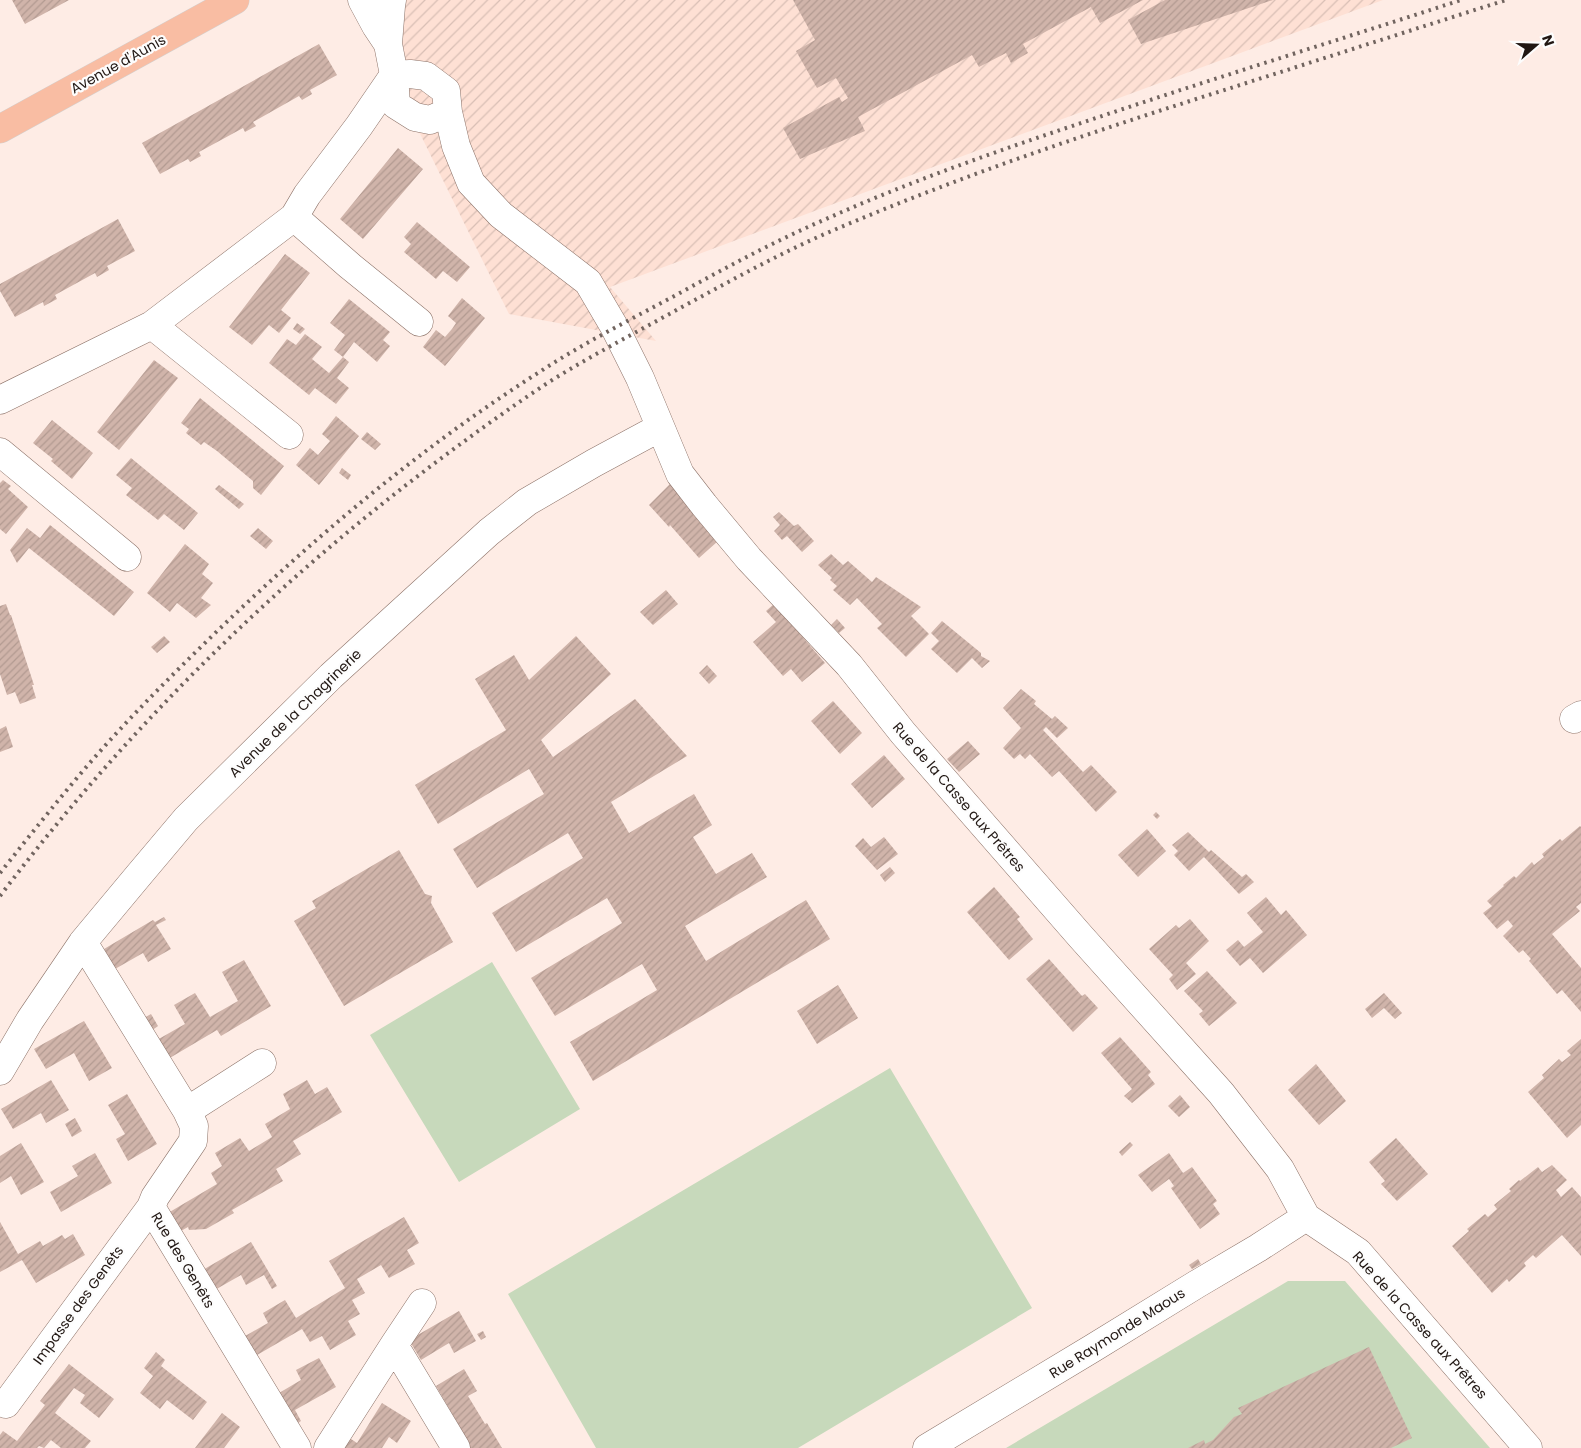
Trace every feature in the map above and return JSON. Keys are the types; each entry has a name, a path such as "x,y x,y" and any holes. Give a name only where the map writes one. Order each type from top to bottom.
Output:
{"main road":[{"name":"Avenue d'Aunis","path":"0,129 235,0"}],"street":[{"path":"362,0 388,44"},
{"path":"392,0 388,44 394,74 396,105 415,117 430,120 448,112"},
{"path":"0,400 152,324 294,217 394,74"},
{"name":"Rue de la Casse aux Prêtres","path":"394,74 426,76 446,91 448,112 456,146 471,182 501,215 588,282 615,328 640,378 680,474 750,560 849,666 903,733 1081,938 1221,1093 1280,1169 1306,1217 1358,1252 1528,1448"},
{"path":"294,217 350,266 419,322"},
{"path":"152,324 289,435"},
{"name":"Avenue de la Chagrinerie","path":"0,1071 30,1020 84,942 186,819 331,676 488,532 527,502 594,463 660,428"},
{"path":"0,452 127,557"},
{"name":"Rue des Genêts","path":"84,942 187,1111 194,1126 193,1141 155,1197 151,1206 297,1448"},
{"path":"187,1111 262,1062"},
{"name":"Impasse des Genêts","path":"6,1404 151,1206"},
{"name":"Rue Raymonde Maous","path":"927,1448 1306,1217"},
{"path":"328,1448 422,1303"},
{"path":"394,1345 456,1448"}],"shaded area":[{"path":"354,0 1383,0 610,287 656,341 509,314"}],"green space":[{"path":"492,962 580,1109 459,1182 370,1035"},
{"path":"890,1068 1032,1308 798,1448 596,1448 508,1294"},
{"path":"1288,1281 1345,1281 1490,1448 1006,1448"}],"building":[{"path":"12,0 69,0 25,24"},
{"path":"793,0 1143,0 1100,23 1091,7 1023,44 1028,53 1011,63 1006,53 979,67 972,55 858,117 865,131 800,159 783,128 839,97 842,102 848,98 836,78 817,88 796,51 815,40"},
{"path":"1165,0 1273,0 1141,44 1128,20"},
{"path":"319,44 337,75 310,90 312,94 302,100 299,96 253,122 256,126 245,132 243,128 199,152 201,156 190,162 188,159 160,174 142,143"},
{"path":"398,148 423,169 363,239 340,219"},
{"path":"118,219 135,251 107,266 109,270 97,277 95,273 55,295 57,299 44,306 43,302 15,317 0,291 0,284"},
{"path":"417,222 470,267 457,282 443,271 436,279 404,252 411,244 404,237"},
{"path":"285,254 310,273 281,310 291,318 279,333 269,325 252,345 229,327"},
{"path":"462,298 485,318 445,366 423,347 436,330 445,337 452,329 456,323 448,316"},
{"path":"349,299 390,332 383,340 390,346 377,362 354,342 343,357 334,350 345,335 330,323"},
{"path":"297,323 305,329 300,334 293,329"},
{"path":"305,334 322,347 312,359 329,373 343,357 349,362 337,378 349,388 336,404 315,388 309,395 269,363 287,339 296,345"},
{"path":"154,360 178,378 119,450 97,432"},
{"path":"200,398 284,466 261,495 253,488 253,481 217,451 204,442 201,445 186,433 189,429 181,423"},
{"path":"336,416 359,436 319,485 296,465 310,448 318,455 330,441 322,434"},
{"path":"52,420 93,453 72,479 51,461 53,459 33,443"},
{"path":"367,432 381,444 375,450 361,439"},
{"path":"131,458 198,513 184,530 164,514 158,520 126,495 132,488 116,475"},
{"path":"342,468 351,475 348,480 339,473"},
{"path":"3,480 11,486 8,489 28,507 6,534 0,529 0,483"},
{"path":"670,484 718,541 699,558 670,525 669,527 649,505"},
{"path":"219,485 244,504 239,509 215,489"},
{"path":"779,512 794,526 798,524 814,541 802,552 787,536 782,540 774,531 780,525 773,517"},
{"path":"50,525 134,592 114,616 29,548 17,563 10,550 27,528 40,538"},
{"path":"258,528 273,541 266,549 250,536"},
{"path":"185,544 209,564 202,574 213,583 201,598 211,605 196,618 177,603 170,612 147,593"},
{"path":"831,554 843,565 848,561 872,582 876,577 921,607 911,616 929,634 906,657 877,628 882,624 857,598 850,605 833,590 837,586 830,580 832,578 818,565"},
{"path":"666,590 678,604 653,625 640,612"},
{"path":"6,604 34,685 32,685 36,698 20,704 15,692 7,695 0,674 0,606"},
{"path":"774,604 825,663 802,682 791,669 783,676 753,642 776,622 766,611"},
{"path":"837,619 845,628 839,633 831,625"},
{"path":"942,621 981,653 981,656 990,661 982,668 972,658 957,673 931,649 939,641 931,633"},
{"path":"164,636 170,642 157,653 151,647"},
{"path":"576,636 611,674 541,740 553,757 635,699 687,756 611,802 629,833 694,794 712,825 693,837 716,874 752,853 767,877 685,926 706,961 806,900 830,939 593,1081 570,1042 657,990 642,964 555,1016 531,978 622,923 607,898 516,952 492,913 583,858 568,833 477,888 453,849 544,794 529,769 438,824 415,785 506,730 475,679 514,655 529,680"},
{"path":"707,665 717,676 709,684 699,673"},
{"path":"1021,689 1036,701 1034,704 1052,719 1055,716 1068,728 1057,738 1046,727 1043,730 1083,772 1091,765 1117,792 1096,812 1059,771 1052,777 1030,754 1025,759 1020,754 1014,759 1003,748 1021,728 1003,708"},
{"path":"833,701 862,733 840,754 811,721"},
{"path":"6,726 13,747 0,752 0,729"},
{"path":"968,741 980,754 959,772 947,759"},
{"path":"884,755 905,779 872,808 851,784"},
{"path":"1156,812 1160,816 1157,819 1153,815"},
{"path":"1580,826 1581,903 1576,907 1580,911 1552,934 1581,968 1581,1012 1562,990 1557,994 1529,961 1531,959 1523,950 1519,953 1503,936 1513,926 1508,920 1497,929 1483,913 1492,906 1487,901 1503,885 1514,876 1516,878 1532,862 1534,865 1544,857 1542,854"},
{"path":"1147,829 1166,851 1138,877 1118,855"},
{"path":"1188,832 1209,852 1211,850 1242,877 1246,874 1254,882 1239,894 1204,857 1189,871 1174,855 1178,851 1172,845"},
{"path":"884,837 898,854 877,870 855,846 863,838 871,847"},
{"path":"399,850 425,894 432,896 431,903 453,942 344,1006 294,921 316,908 312,901"},
{"path":"890,867 895,873 885,882 880,875"},
{"path":"994,887 1020,917 1017,919 1033,939 1009,960 967,912"},
{"path":"1266,897 1281,915 1286,910 1307,935 1263,973 1250,958 1240,966 1226,950 1238,940 1244,947 1263,932 1247,913"},
{"path":"164,917 166,920 156,925 171,949 148,962 143,953 115,969 104,949 153,920 155,922"},
{"path":"1190,919 1209,941 1186,963 1196,974 1177,990 1169,979 1173,975 1149,949 1176,925 1179,928"},
{"path":"1049,959 1082,996 1085,994 1098,1008 1073,1032 1026,979"},
{"path":"244,960 271,1006 221,1036 217,1030 168,1059 157,1040 185,1024 174,1005 195,993 210,1017 238,1001 222,972"},
{"path":"1207,971 1237,1003 1209,1026 1199,1014 1203,1011 1184,991"},
{"path":"838,985 858,1018 817,1044 797,1011"},
{"path":"1384,993 1402,1013 1395,1019 1384,1008 1372,1018 1365,1009"},
{"path":"151,1014 158,1026 151,1031 144,1018"},
{"path":"84,1021 112,1068 89,1081 74,1053 46,1069 34,1049"},
{"path":"1120,1037 1151,1072 1148,1075 1155,1084 1132,1103 1124,1096 1132,1089 1101,1053"},
{"path":"1581,1039 1581,1125 1567,1138 1528,1092 1544,1078 1542,1075 1559,1059 1562,1062 1571,1055 1567,1051"},
{"path":"1316,1064 1346,1101 1319,1125 1288,1090"},
{"path":"51,1080 69,1110 46,1123 41,1113 13,1129 1,1109"},
{"path":"307,1080 315,1094 327,1087 342,1112 293,1141 301,1154 276,1169 283,1181 232,1210 234,1213 206,1229 189,1230 188,1227 179,1232 168,1213 217,1184 211,1173 222,1166 215,1153 240,1138 249,1151 272,1137 265,1124 290,1109 283,1094"},
{"path":"127,1094 157,1144 128,1161 116,1139 125,1134 108,1105"},
{"path":"1180,1095 1190,1107 1179,1117 1168,1106"},
{"path":"75,1118 82,1131 72,1137 65,1124"},
{"path":"1396,1138 1428,1174 1397,1201 1381,1184 1385,1181 1369,1162"},
{"path":"1130,1142 1133,1145 1122,1156 1119,1152"},
{"path":"21,1143 44,1182 21,1195 11,1176 0,1183 0,1156"},
{"path":"95,1153 112,1183 61,1212 50,1192 78,1176 72,1166"},
{"path":"1169,1153 1183,1173 1192,1167 1217,1201 1213,1204 1220,1214 1200,1229 1171,1188 1174,1186 1169,1179 1152,1192 1138,1175"},
{"path":"1552,1165 1567,1180 1556,1190 1561,1197 1572,1187 1581,1197 1581,1256 1562,1235 1536,1258 1533,1255 1524,1263 1526,1266 1509,1282 1507,1279 1492,1293 1452,1246 1469,1231 1467,1229 1485,1214 1488,1217 1497,1209 1494,1205 1511,1191 1509,1189 1519,1180 1538,1167 1542,1172"},
{"path":"404,1217 419,1243 407,1250 415,1264 389,1278 381,1265 357,1279 365,1293 352,1300 360,1314 348,1321 356,1335 330,1350 322,1336 310,1342 302,1329 252,1358 240,1339 268,1323 263,1313 285,1300 296,1318 345,1288 329,1261"},
{"path":"0,1222 18,1254 40,1241 43,1246 62,1235 65,1239 73,1234 85,1255 36,1283 22,1260 0,1272"},
{"path":"251,1242 277,1286 272,1289 264,1275 246,1285 241,1275 213,1291 201,1271"},
{"path":"1198,1259 1201,1264 1192,1269 1189,1265"},
{"path":"459,1311 476,1341 454,1353 449,1343 421,1360 409,1340"},
{"path":"483,1331 486,1337 481,1340 477,1334"},
{"path":"1369,1347 1412,1438 1391,1448 1188,1448 1204,1440 1205,1444 1213,1440 1234,1417 1242,1414 1238,1408"},
{"path":"156,1352 165,1360 161,1366 207,1402 193,1420 167,1400 160,1409 140,1393 153,1376 144,1368"},
{"path":"319,1358 336,1387 295,1410 301,1421 292,1427 274,1396 301,1380 296,1370"},
{"path":"69,1364 114,1399 99,1418 80,1403 85,1395 74,1388 55,1413 91,1441 85,1448 61,1448 51,1440 44,1448 39,1446 37,1448 0,1448 0,1435 3,1431 17,1441 45,1405 40,1401"},
{"path":"464,1369 477,1391 468,1396 502,1448 465,1448 459,1439 465,1436 436,1386"},
{"path":"382,1403 411,1421 397,1443 389,1437 382,1448 341,1448 348,1437 357,1443"},
{"path":"222,1413 240,1427 224,1448 195,1448"}],"railway":[{"path":"0,873 72,784 128,721 209,639 287,566 368,496 410,463 496,400 574,350 770,245 807,227 899,188 1083,122 1461,0"},
{"path":"0,896 48,835 150,718 260,609 318,557 439,460 535,391 565,372 795,248 928,192 1070,140 1506,0"}]}
